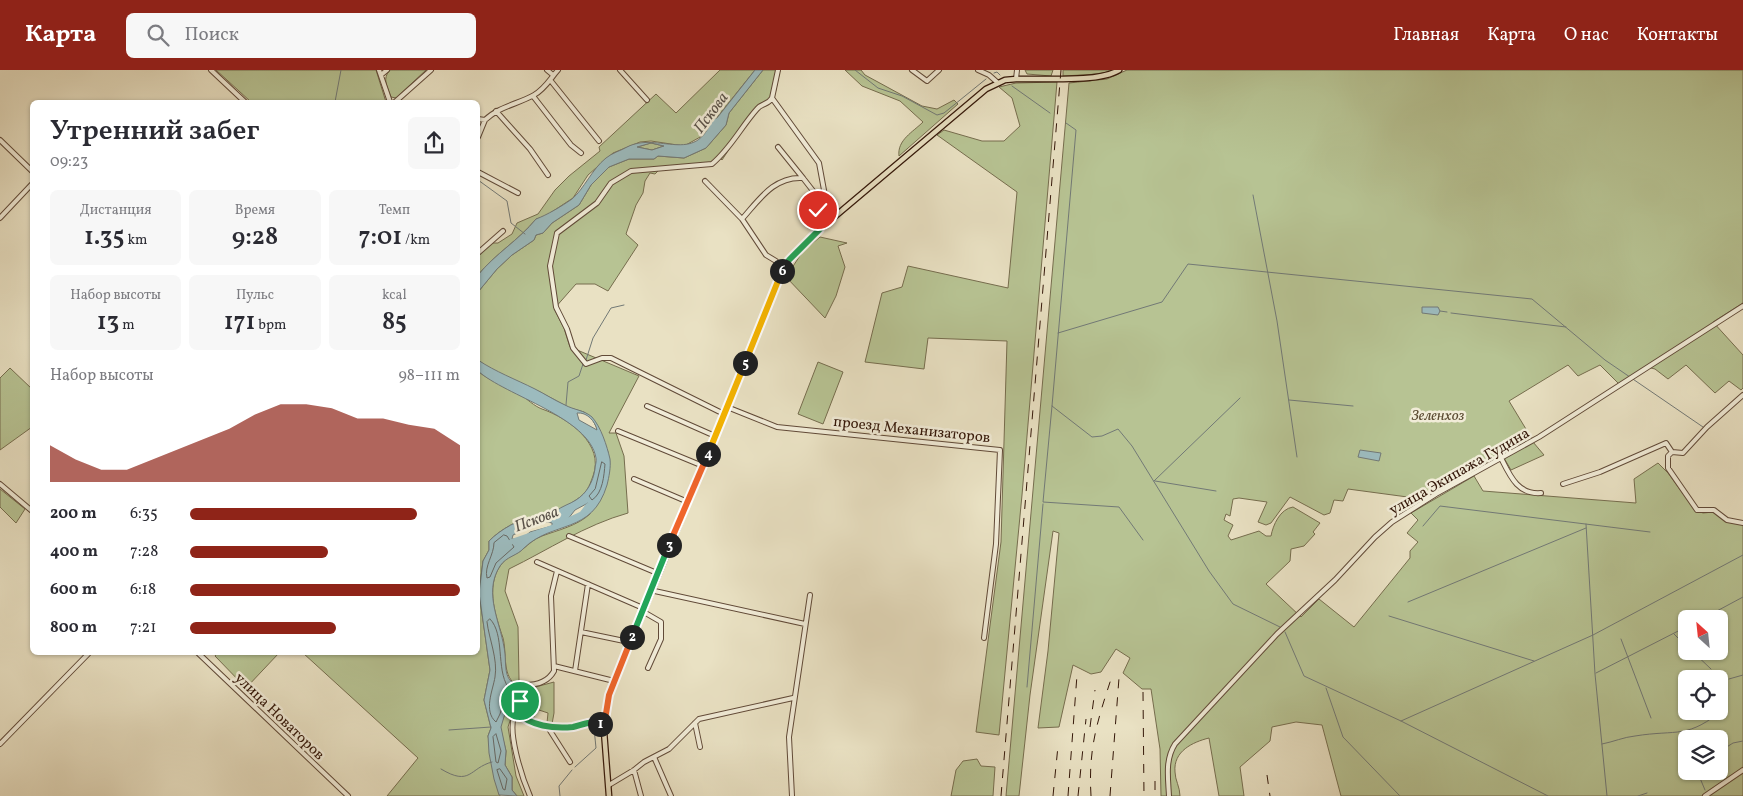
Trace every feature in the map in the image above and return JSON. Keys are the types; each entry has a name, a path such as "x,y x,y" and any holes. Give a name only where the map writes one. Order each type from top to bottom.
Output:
{"main road":[{"path":"609,796 604,726 609,695 650,590 781,274 789,260 820,229 966,104 998,84 1016,79 1092,78 1107,76 1119,70"}],"street":[{"path":"211,70 243,100"},
{"path":"380,70 389,100"},
{"path":"381,75 387,70"},
{"path":"397,100 431,70"},
{"path":"547,70 553,75"},
{"path":"480,132 485,120 496,111 533,96 552,81 553,75 558,70"},
{"path":"620,70 647,100"},
{"path":"724,414 611,358 602,358 586,364 573,348 567,329 556,307 550,266 557,233 597,203 611,183 631,171 712,164 735,141 759,107 769,103 772,98 778,70"},
{"path":"912,70 927,81 939,70"},
{"path":"978,70 989,75 998,84"},
{"path":"1016,79 1017,70"},
{"path":"552,81 599,142"},
{"path":"533,96 580,153"},
{"path":"772,98 819,163 825,203"},
{"path":"496,111 530,149 548,175"},
{"path":"480,119 485,120"},
{"path":"0,140 30,169"},
{"path":"778,147 825,203"},
{"path":"480,173 518,193"},
{"path":"742,219 775,183 794,178 804,178"},
{"path":"705,181 742,219 766,255 776,261 781,274"},
{"path":"0,218 30,186"},
{"path":"820,229 818,210 825,203"},
{"path":"480,251 503,232"},
{"name":"улица Экипажа Гудина","path":"1169,796 1169,754 1175,744 1277,634 1336,580 1384,528 1414,507 1501,458 1632,379 1743,306"},
{"path":"1563,484 1600,472 1666,443 1672,452 1680,453 1687,451 1707,427 1743,395"},
{"path":"647,406 715,436"},
{"name":"проезд Механизаторов","path":"727,406 777,427 1000,450 996,544 984,638"},
{"path":"618,431 703,466"},
{"path":"1672,452 1668,456 1668,468 1697,510 1714,510 1727,520 1743,523"},
{"path":"1501,458 1516,485 1528,493 1540,493"},
{"path":"634,479 688,502"},
{"path":"0,484 30,509"},
{"path":"569,536 657,574"},
{"path":"537,562 642,610 661,622 661,639 648,668"},
{"path":"530,796 520,776 512,726 513,717 517,712 525,685 533,685 548,679 552,674 554,666 551,596 557,572"},
{"path":"575,671 588,584"},
{"path":"650,590 805,624"},
{"path":"792,796 789,737 793,698 810,594"},
{"path":"581,632 630,642"},
{"path":"0,744 87,655"},
{"name":"улица Новаторов","path":"199,655 348,796"},
{"path":"554,666 614,681"},
{"path":"609,785 644,762 669,750 699,719 793,698"},
{"path":"517,712 526,720 546,726 573,727 593,722 604,726"},
{"path":"695,723 700,747"},
{"path":"546,726 570,762"},
{"path":"654,757 671,796"},
{"path":"634,770 641,796"},
{"path":"1705,796 1743,770"}],"green space":[{"path":"216,70 376,70 385,100 249,100"},
{"path":"390,70 426,70 396,98 391,97 386,83 386,76"},
{"path":"720,70 755,70 702,136 684,146 651,141 640,142 613,153 588,175 573,198 544,217 536,219 480,273 480,253 492,243 498,243 512,234 517,223 538,214 555,190 600,151 599,147 656,94 676,113"},
{"path":"763,70 780,70 775,94 770,100 759,104 722,160 719,157 714,162 662,167 655,174 650,173 645,181 643,193 636,205 626,234 638,245 608,291 595,284 576,284 554,309 564,328 570,347 639,376 609,433 616,433 624,456 628,513 582,531 509,569 505,591 518,627 519,680 515,684 508,675 503,638 493,599 494,579 506,559 521,551 536,539 573,525 590,514 608,452 592,418 584,412 570,408 491,370 480,362 480,290 497,269 512,255 534,240 536,235 543,233 552,223 579,205 591,185 609,167 629,159 654,159 658,156 684,158 706,148 726,125 729,113"},
{"path":"845,70 861,70 865,75 922,106 937,109 954,100 958,104 899,156 899,150 903,141 923,122 900,101 862,86"},
{"path":"1025,70 1053,70 1051,76 1027,74"},
{"path":"1063,70 1114,70 1099,74 1063,76"},
{"name":"Зеленхоз","path":"1127,70 1743,70 1743,303 1713,322 1743,355 1743,388 1741,390 1729,381 1715,393 1686,365 1668,379 1655,369 1647,367 1619,384 1600,365 1578,376 1568,365 1509,401 1532,439 1431,496 1424,499 1348,489 1343,501 1334,500 1330,513 1324,515 1290,497 1271,523 1266,525 1258,522 1267,502 1239,498 1233,499 1230,516 1226,514 1224,520 1233,525 1228,536 1231,540 1259,531 1266,536 1271,536 1273,527 1281,514 1288,508 1293,507 1320,523 1313,532 1315,534 1304,546 1291,549 1290,561 1266,584 1301,617 1319,599 1354,627 1410,558 1410,551 1418,542 1407,533 1418,520 1411,513 1474,476 1483,491 1636,503 1634,479 1658,463 1668,473 1695,510 1703,513 1714,512 1727,521 1743,524 1743,796 1341,796 1322,725 1296,722 1272,727 1270,741 1240,767 1244,796 1219,796 1209,738 1191,745 1177,758 1175,775 1180,796 1161,796 1160,749 1151,689 1142,689 1123,673 1130,658 1116,649 1101,672 1091,674 1073,665 1059,727 1038,728 1048,651 1059,533 1053,531 1030,695 1019,796 1006,796 1069,83 1107,79"},
{"path":"1057,82 1022,495 999,735 976,732 1001,542 1007,341 928,338 924,369 865,362 882,293 902,287 908,266 1008,288 1017,192 937,135 944,130 982,141 1004,141 1020,126 1012,98 999,87 1016,83"},
{"path":"651,143 664,146 652,150 637,147"},
{"path":"820,237 847,243 838,246 845,267 836,296 825,318 786,277 803,251"},
{"path":"818,362 843,372 823,424 798,414"},
{"path":"10,368 30,387 30,428 0,450 0,378"},
{"path":"480,372 573,426 589,443 594,453 595,464 589,487 583,495 549,517 536,516 523,519 499,532 489,541 489,550 483,561 480,584"},
{"path":"1533,442 1544,455 1511,470 1504,458"},
{"path":"0,489 25,509 16,523 0,507"},
{"path":"480,599 490,670 484,700 491,728 488,736 500,796 387,796 418,758 305,655 480,655"},
{"path":"216,655 277,655 246,688"},
{"path":"554,682 552,724 547,723 548,713 536,709 533,720 522,713 528,689"},
{"path":"517,699 508,727 516,776 524,796 517,796 512,790 512,777 505,765 506,751 500,727 510,700"},
{"path":"977,759 981,766 995,767 993,796 951,796 956,770 963,761"}],"water":[{"path":"755,70 763,70 729,113 726,125 706,148 684,158 658,156 654,159 629,159 609,167 591,185 579,205 552,223 543,233 536,235 534,240 512,255 497,269 480,290 480,273 485,267 536,219 572,199 608,156 639,143 651,142 675,145 696,141 705,133 712,119 717,118","holes":["651,143 664,146 652,150 637,147"]},
{"path":"1422,307 1438,307 1440,311 1438,315 1422,313"},
{"path":"480,361 568,407 589,415 601,431 610,459 607,485 600,501 592,512 582,520 535,539 503,563 495,577 493,598 503,643 507,674 514,683 501,727 506,751 505,765 512,777 512,790 517,796 499,795 489,753 488,736 491,728 484,700 490,670 480,600 483,561 489,550 489,541 505,529 530,517 550,516 558,509 580,497 591,483 596,459 590,444 579,431 545,408 480,372","holes":["577,413 590,418 597,430 579,420","588,503 581,515 568,519 575,510","543,521 552,523 552,526 530,532 522,539 512,539 513,535"]},
{"path":"1360,450 1381,453 1379,461 1358,457"}],"waterway":[{"path":"335,100 341,70"},
{"path":"855,70 878,88 902,96 937,115 944,113 986,79"},
{"path":"994,73 997,72 1000,75"},
{"path":"1012,86 1050,113"},
{"path":"1066,123 1076,130 1052,406 1092,437 1102,436 1118,429 1132,446 1209,571 1233,604 1280,627"},
{"path":"480,181 507,201 511,223 525,234"},
{"path":"1253,195 1277,321 1297,457"},
{"path":"1058,333 1162,302 1188,264 1532,299 1605,360 1703,427"},
{"path":"586,360 593,338 611,308 624,305"},
{"path":"1440,311 1447,312"},
{"path":"1451,313 1566,327"},
{"path":"566,405 568,382 579,376 583,364"},
{"path":"1154,481 1240,398"},
{"path":"1289,400 1353,406"},
{"path":"1052,406 1043,502 1119,507 1143,540"},
{"path":"1155,481 1216,491"},
{"path":"1027,687 1043,504"},
{"name":"Пскова","path":"565,522 582,514 588,506"},
{"path":"1423,526 1440,506 1650,532"},
{"path":"1586,524 1595,674 1607,796"},
{"name":"Пскова","path":"511,542 557,526"},
{"path":"1408,602 1586,528"},
{"path":"1401,721 1593,635 1743,555"},
{"path":"1719,610 1743,597"},
{"path":"1389,616 1534,661"},
{"path":"1596,673 1678,631"},
{"path":"1285,632 1304,676 1401,721 1548,796"},
{"path":"1674,634 1678,638"},
{"path":"1621,639 1651,718"},
{"path":"1702,660 1711,669"},
{"path":"1729,679 1743,675"},
{"path":"1326,688 1343,737 1400,796"},
{"path":"1602,744 1631,737 1691,729 1709,720"},
{"path":"449,730 491,727"},
{"path":"575,767 596,748 594,728"},
{"path":"1728,746 1743,741"},
{"path":"441,769 451,774 464,776 492,762"},
{"path":"560,796 559,786 572,770"},
{"path":"1701,780 1705,790"},
{"path":"1638,796 1647,793"}],"railway":[{"path":"1001,796 1061,70"},
{"path":"1091,796 1091,763 1095,733 1113,673"},
{"path":"1068,796 1077,675"},
{"path":"1110,796 1119,678"},
{"path":"1090,727 1095,690"},
{"path":"1143,692 1144,796"},
{"path":"1078,796 1086,719"},
{"path":"1053,796 1058,746"},
{"path":"1267,775 1270,796"},
{"path":"1155,781 1155,796"}],"route":[{"path":"520,701 517,712 526,720 534,723 564,727 595,722 604,726 606,706 614,681 748,357 758,328 785,266 798,250 820,229 818,210"}]}
